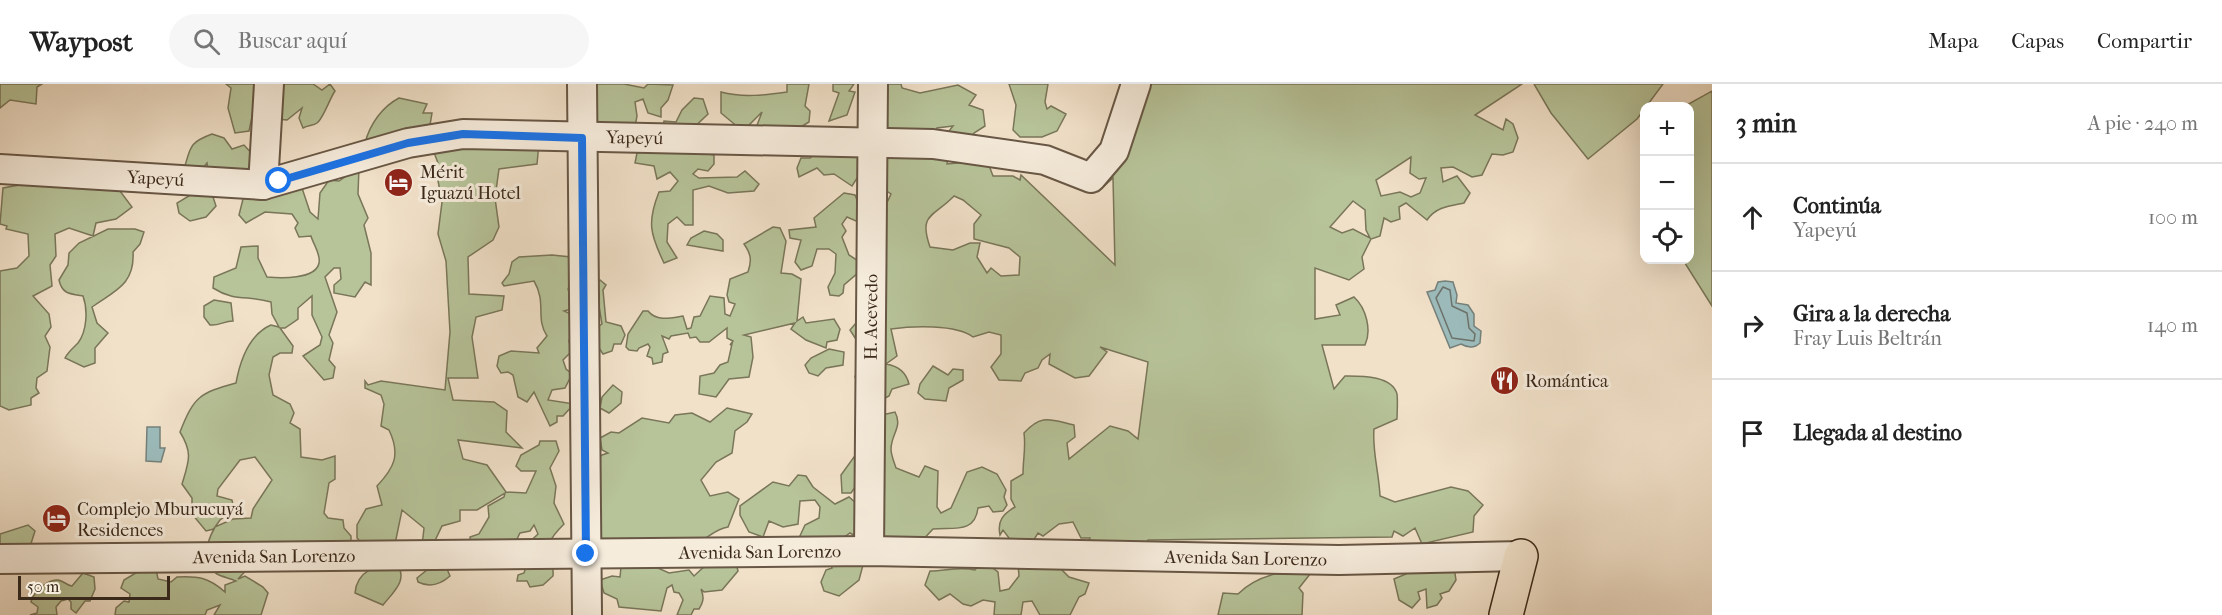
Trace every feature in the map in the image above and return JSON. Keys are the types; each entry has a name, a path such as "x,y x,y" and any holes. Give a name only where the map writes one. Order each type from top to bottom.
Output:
{"main road":[{"path":"1506,615 1521,556"}],"street":[{"path":"263,184 269,84"},
{"path":"582,84 587,615"},
{"name":"H. Acevedo","path":"869,551 873,84"},
{"name":"Yapeyú","path":"0,169 263,184 408,143 463,134 933,144 1045,160 1091,178 1114,151 1136,84"},
{"name":"Avenida San Lorenzo","path":"0,559 869,551 1339,560 1521,556"}],"green space":[{"path":"0,84 42,84 37,87 36,104 10,100 0,108"},
{"path":"226,84 313,84 322,90 330,84 335,91 322,117 315,124 303,128 299,118 302,108 287,120 277,119 268,98 252,117 249,131 235,133 228,108 231,88"},
{"path":"588,84 624,84 644,88 648,84 673,85 668,100 661,108 661,117 648,113 643,99 635,102 637,116 634,132 596,138"},
{"path":"787,84 809,84 805,106 810,111 809,122 789,134 756,128 762,112 749,125 739,128 721,113 721,92 746,95 787,92"},
{"path":"833,84 854,84 849,91 855,92 847,115 829,121 839,93 833,91"},
{"path":"864,84 901,84 902,88 920,93 958,85 976,95 969,105 983,110 985,126 974,133 968,141 945,136 953,126 937,128 937,139 949,155 947,164 958,163 972,153 987,160 993,176 1013,176 1020,180 1021,175 1115,265 1113,178 1104,186 1097,183 1130,84 1522,84 1475,115 1503,130 1506,119 1513,124 1518,138 1513,152 1503,155 1492,154 1482,175 1472,177 1453,167 1441,168 1443,182 1457,176 1470,193 1464,203 1439,210 1427,220 1406,203 1399,207 1400,219 1391,222 1384,218 1380,236 1371,239 1362,257 1364,269 1349,280 1315,268 1315,319 1340,315 1336,305 1354,297 1362,307 1368,326 1365,345 1322,345 1334,389 1345,376 1367,377 1389,383 1397,394 1397,419 1374,429 1380,496 1395,502 1451,487 1468,491 1483,505 1474,516 1473,532 1422,544 1415,528 1403,536 1394,531 1392,537 1148,540 1144,545 1087,545 1090,538 1081,538 1073,522 1059,524 1043,536 1038,533 1030,546 1012,542 1003,530 1000,535 999,526 1002,518 1015,507 1011,499 1011,481 1023,474 1024,433 1042,420 1074,425 1075,437 1067,443 1069,459 1110,426 1128,431 1138,439 1148,362 1100,347 1107,352 1089,376 1075,378 1049,364 1050,354 1042,360 1038,368 1025,373 1021,381 999,380 991,367 1001,354 1001,335 989,332 973,337 956,330 933,327 891,329 897,356 886,364 901,370 909,384 892,389 889,396 880,401 867,380 855,377 863,350 850,330 862,316 885,207 891,194 879,186 887,146","holes":["1411,157 1410,173 1419,179 1426,178 1420,193 1411,197 1400,192 1381,196 1376,180","954,196 963,200 981,215 974,224 974,239 1009,248 1020,257 1019,275 1001,276 991,268 987,273 977,257 980,243 970,243 953,250 930,247 927,221 934,212","1353,201 1365,210 1366,230 1370,238 1353,229 1342,233 1330,227"]},
{"path":"1009,84 1048,84 1045,102 1047,109 1051,106 1066,114 1057,131 1042,137 1020,137 1013,130 1016,105"},
{"path":"1534,84 1663,84 1650,102 1640,102 1640,115 1637,119 1588,159 1551,113"},
{"path":"1712,91 1712,306 1686,264 1694,264 1692,102"},
{"path":"399,98 427,104 423,113 432,113 430,125 365,143 378,117 387,106"},
{"path":"694,98 703,99 708,114 688,133 660,144 664,121 676,122 682,110"},
{"path":"212,134 224,138 232,149 244,145 255,157 253,169 239,177 208,172 207,163 201,170 184,169 194,143"},
{"path":"539,143 537,164 499,169 495,198 499,227 493,240 468,257 469,294 504,296 502,310 476,317 472,337 478,378 448,378 453,400 494,402 507,411 506,432 522,448 458,440 463,459 487,465 506,492 526,493 536,471 521,471 516,466 521,455 539,445 540,441 556,441 559,451 550,468 556,486 554,503 564,524 551,539 549,545 553,576 543,585 530,587 527,581 517,581 518,575 524,573 526,567 524,547 538,534 534,525 530,531 520,533 512,549 473,564 470,537 479,534 489,517 488,506 504,497 505,493 477,510 460,510 460,521 442,526 431,549 422,546 424,528 402,510 395,544 368,550 357,538 357,525 366,509 382,505 377,486 388,473 395,454 389,430 381,426 384,404 381,395 365,388 365,381 368,385 381,381 445,390 450,332 446,261 438,234 442,202 436,170 438,163 433,150"},
{"path":"673,147 714,155 714,164 708,171 698,169 693,174 699,178 737,177 745,171 759,184 754,191 728,193 709,186 693,190 693,225 685,225 677,217 668,224 667,242 677,258 664,263 653,236 653,212 659,192 670,191 678,181 670,172 657,179 654,166 635,163 637,153"},
{"path":"817,151 858,154 861,172 852,186 834,174 824,175 817,168 799,177 797,168 801,158 810,158"},
{"path":"359,167 358,194 368,218 364,225 371,253 371,285 365,282 355,297 334,293 334,285 341,279 340,268 334,268 325,277 337,312 329,335 333,343 329,360 335,367 333,378 324,380 303,356 320,345 322,337 312,315 312,296 298,308 298,319 285,328 280,328 293,346 292,353 280,353 273,357 269,375 273,395 290,404 294,413 290,423 300,429 301,457 322,460 335,456 335,479 329,483 324,513 328,518 343,520 344,528 351,536 351,543 252,564 238,579 245,576 263,587 268,593 261,615 214,615 220,605 207,610 205,615 115,615 116,608 124,601 129,602 130,594 121,588 124,580 144,568 156,569 158,579 171,582 177,577 197,577 208,580 225,592 225,585 236,581 217,574 212,570 207,559 209,540 214,529 206,531 192,514 192,498 182,484 188,452 180,432 194,403 206,393 236,383 246,350 256,335 271,325 279,327 272,314 271,302 235,297 221,292 213,288 214,277 236,268 241,247 258,246 258,258 267,277 296,277 316,269 319,263 318,253 311,236 299,237 295,228 298,223 292,214 265,212 246,223 239,215 243,199 249,193 301,185 310,212 318,219 320,193 329,180 339,181","holes":["255,457 272,480 253,509 251,518 233,519 215,527 220,520 234,510 232,500 217,496 218,489 240,460"]},
{"path":"25,184 117,187 132,207 116,219 96,223 93,236 69,228 55,234 56,256 50,265 52,286 33,296 49,314 51,327 45,336 50,347 47,371 37,378 36,388 39,393 31,398 31,405 9,410 0,406 0,271 17,268 29,256 28,234 6,229 7,226 0,224 3,188"},
{"path":"202,188 213,197 216,206 206,217 190,221 179,213 177,203"},
{"path":"844,193 855,195 864,218 856,221 847,217 842,224 846,231 842,237 849,255 866,266 844,285 843,293 839,296 830,295 828,287 835,273 836,254 829,249 817,249 812,266 801,270 795,262 801,240 790,238 789,230 816,227 814,218"},
{"path":"773,227 780,228 786,241 781,273 792,274 801,279 797,321 803,317 806,323 834,319 840,329 837,340 827,342 826,348 806,340 791,329 795,323 744,335 751,337 753,357 749,377 729,379 716,397 699,394 700,376 714,373 720,365 728,362 732,344 730,345 733,341 727,338 727,328 709,342 700,342 696,337 690,338 688,333 671,336 669,339 662,336 668,352 663,354 662,362 653,364 652,358 647,356 650,347 648,344 637,351 626,347 628,334 643,311 648,311 660,318 683,316 687,329 691,328 694,317 700,316 710,296 724,298 725,314 730,316 735,304 729,302 727,295 730,279 748,272 750,264 750,257 744,244"},
{"path":"108,229 135,229 144,232 140,244 133,252 133,263 127,280 92,307 97,323 108,333 95,348 95,363 84,367 65,358 83,333 85,302 83,296 64,291 59,280 68,265 69,253 79,243"},
{"path":"704,231 717,234 723,240 723,251 687,245 691,238"},
{"path":"552,255 571,257 571,283 568,289 575,308 564,311 575,316 575,334 569,340 571,352 563,360 566,369 572,374 565,388 552,390 548,400 574,404 563,416 557,416 557,422 550,426 534,392 527,402 518,397 513,375 508,372 501,373 497,366 499,356 511,351 539,353 537,348 547,336 542,323 540,296 534,281 504,286 502,283 509,274 512,262 519,257"},
{"path":"600,280 606,285 603,290 606,322 621,326 625,335 621,344 614,344 612,351 603,354 599,348 599,326 602,324 595,283"},
{"path":"214,300 231,303 233,321 210,325 204,317 204,306"},
{"path":"829,349 844,352 843,365 826,368 818,376 809,373 805,365 811,358"},
{"path":"933,366 948,375 953,369 963,370 963,380 949,388 946,401 925,399 918,393 920,384"},
{"path":"613,385 622,392 621,403 609,413 600,408 602,397"},
{"path":"727,408 752,414 747,422 735,431 732,453 716,462 701,480 710,496 728,492 739,499 728,527 685,547 618,560 573,524 571,501 576,484 593,463 608,453 602,450 600,438 611,432 619,433 642,418 669,423 675,415 692,413 710,422"},
{"path":"895,412 898,422 891,449 896,468 919,477 925,466 938,471 937,507 941,513 951,508 967,472 982,467 997,474 1006,490 1004,497 1007,505 1003,511 993,512 989,506 978,508 973,522 968,526 933,529 918,545 864,541 850,533 840,540 799,538 805,525 819,518 820,507 815,500 800,501 798,524 783,527 769,521 763,537 749,532 740,515 740,506 773,482 789,486 798,475 806,476 813,487 835,504 849,497 857,504 856,486 851,493 842,493 841,475 854,457 858,460 882,415"},
{"path":"28,525 35,531 28,553 0,560 0,534"},
{"path":"983,561 998,572 1000,591 1009,589 1019,576 1018,564 1058,566 1069,577 1089,583 1085,594 1079,597 1070,615 1040,615 1032,601 1023,602 1021,615 994,615 995,602 983,600 971,606 963,604 950,594 939,600 925,585 930,571 975,570"},
{"path":"396,562 400,568 400,580 383,605 355,593 359,579 369,570"},
{"path":"736,563 738,571 722,590 704,592 701,589 702,604 699,609 694,609 691,615 677,615 683,600 679,593 674,592 672,585 667,588 661,611 619,607 617,599 604,593 600,580 612,576 620,577 621,567 649,564 669,573 689,570 694,576 707,564"},
{"path":"830,563 863,565 859,580 839,596 824,591 821,582 826,570 832,568"},
{"path":"1454,567 1456,580 1449,591 1440,594 1442,598 1437,605 1427,608 1426,589 1418,592 1420,599 1412,608 1399,600 1394,579 1406,574 1407,569"},
{"path":"447,569 450,576 435,584 427,585 418,582 417,578 427,570"},
{"path":"1314,569 1299,588 1303,593 1302,615 1218,615 1223,593 1238,594 1246,587 1273,574"},
{"path":"83,573 94,577 95,589 90,601 85,601 76,613 71,609 71,602 68,599 61,601 56,607 57,615 30,615 37,613 38,607 31,602 42,587 54,580 72,586"}],"water":[{"path":"1438,282 1453,282 1457,295 1456,303 1468,305 1474,314 1474,326 1481,331 1480,343 1473,347 1461,344 1450,348 1427,292 1435,290"},
{"path":"147,427 160,427 160,448 165,448 161,462 146,461"}],"place":[{"name":"Mérit Iguazú Hotel","path":"399,182"},
{"name":"Romántica","path":"1504,381"},
{"name":"Complejo Mburucuyá Residences","path":"56,519"}],"route":[{"path":"279,181 408,143 463,134 582,138 586,554"}]}
